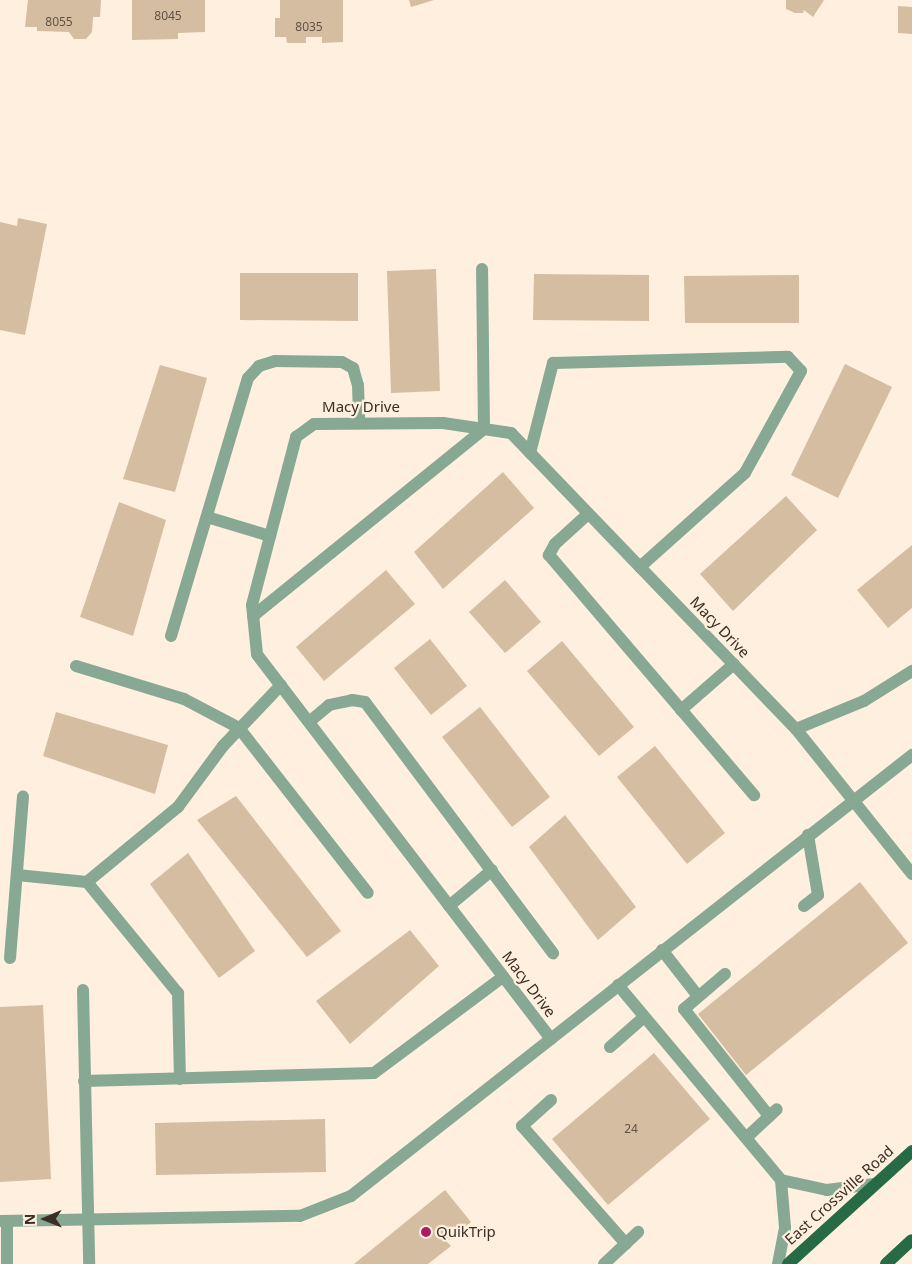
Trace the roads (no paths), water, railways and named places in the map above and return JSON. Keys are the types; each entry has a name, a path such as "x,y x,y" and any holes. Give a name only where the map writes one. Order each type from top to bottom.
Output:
{"main road":[{"name":"East Crossville Road","path":"788,1264 912,1151"},
{"path":"887,1264 912,1240"}],"street":[{"path":"253,616 484,430 482,268"},
{"path":"530,453 553,363 788,357 801,371 745,472 640,567"},
{"path":"171,636 248,378 259,366 275,361 342,362 354,368 358,385 359,423"},
{"name":"Macy Drive","path":"551,1038 257,654 252,605 296,437 314,424 443,423 511,433 796,729 912,874"},
{"path":"588,514 555,544 549,555 754,795"},
{"path":"207,517 270,536"},
{"path":"681,710 734,664"},
{"path":"76,666 184,699 239,728 368,893"},
{"path":"796,729 864,701 912,671"},
{"path":"87,882 178,807 239,728 281,685"},
{"path":"309,722 329,704 352,700 365,702 554,952"},
{"path":"8,1264 4,1221 300,1216 351,1196 852,800 911,757"},
{"path":"10,958 23,797"},
{"path":"804,906 818,895 808,835"},
{"path":"449,906 492,870"},
{"path":"17,875 87,882 178,993 180,1079"},
{"path":"662,950 698,996"},
{"path":"725,974 684,1009 773,1113 746,1138"},
{"path":"84,1081 374,1073 504,976"},
{"path":"618,985 781,1180 785,1228 778,1264"},
{"path":"83,990 89,1264"},
{"path":"610,1047 644,1017"},
{"path":"551,1100 522,1126 626,1244"},
{"path":"781,1180 827,1190 874,1184"},
{"path":"604,1264 638,1232"}],"place":[{"name":"QuikTrip","path":"426,1232"}]}
